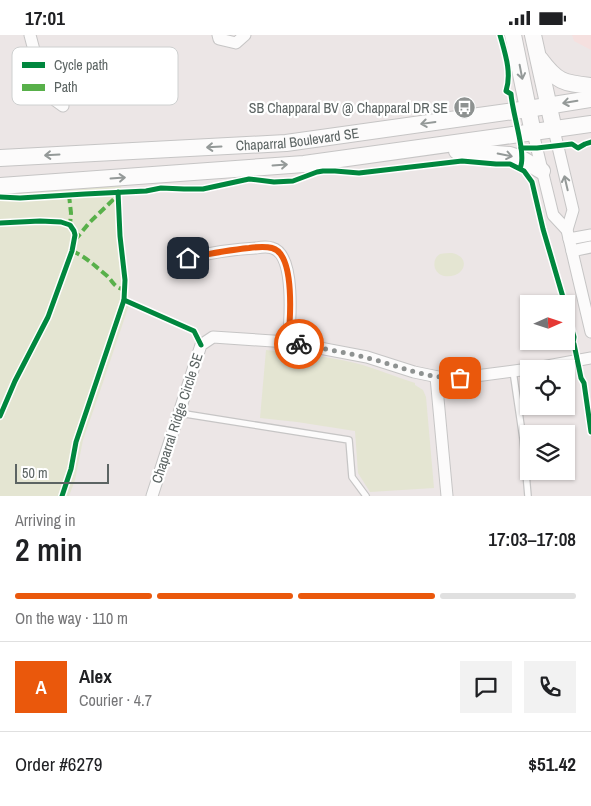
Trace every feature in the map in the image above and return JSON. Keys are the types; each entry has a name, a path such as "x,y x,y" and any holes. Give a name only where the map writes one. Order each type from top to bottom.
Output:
{"main road":[{"path":"513,35 533,133"},
{"path":"534,35 554,130"},
{"path":"538,57 557,79 572,84 591,86"},
{"name":"Chaparral Boulevard SE","path":"0,158 286,143 591,99"},
{"name":"Chaparral Boulevard SE","path":"0,186 304,164 591,124"},
{"path":"422,148 502,153 522,159 542,171"}],"street":[{"path":"218,35 219,39 236,43 245,35"},
{"path":"554,130 572,211 568,234 591,333"},
{"path":"533,133 553,215 568,234 591,235"},
{"path":"188,258 247,248 269,247 276,250 284,262 289,278 288,342"},
{"path":"572,251 591,247"},
{"name":"Chaparral Ridge Circle SE","path":"152,496 201,345 213,337 288,342 367,357 436,377 460,378 520,370"},
{"name":"Chaparral Ridge Circle SE","path":"575,361 591,358"},
{"path":"436,377 446,496"}],"lane":[{"path":"513,371 522,431 528,496"},
{"path":"179,413 349,440 352,477 366,496"}],"shaded area":[{"path":"572,35 591,35 591,50 574,41"}],"green space":[{"path":"121,186 129,305 83,440 75,480 69,496 0,496 0,192"},
{"path":"452,253 458,255 464,263 461,271 451,276 440,275 434,266 435,259 440,254"},
{"path":"266,350 311,355 355,363 415,383 415,385 423,390 426,397 434,488 370,492 358,473 355,431 260,418"}],"marked path":[{"path":"75,240 90,222 116,197 118,192"},
{"path":"69,195 70,225"},
{"path":"72,251 86,258 116,286 125,290"}],"cycle path":[{"path":"500,35 508,70 506,91 511,94 522,153 520,168"},
{"path":"521,148 572,144 578,148 591,142"},
{"path":"0,197 20,198 146,191 161,188 203,189 249,179 274,182 293,181 323,171 359,173 462,161 510,164 524,171 532,182 543,229 562,295"},
{"path":"62,496 71,469 76,442 124,300 125,280 118,192"},
{"path":"0,223 61,222 70,225 75,235 72,251 48,317 15,381 0,416"},
{"path":"124,300 194,331 201,345"},
{"path":"575,349 581,378 584,383 591,432"}],"way so far":[{"path":"299,344 367,357 425,375 460,378"}],"place":[{"name":"SB Chapparal BV @ Chapparal DR SE","path":"464,108"}],"route":[{"path":"188,258 241,249 274,248 284,262 289,278 288,342 299,344"}]}
